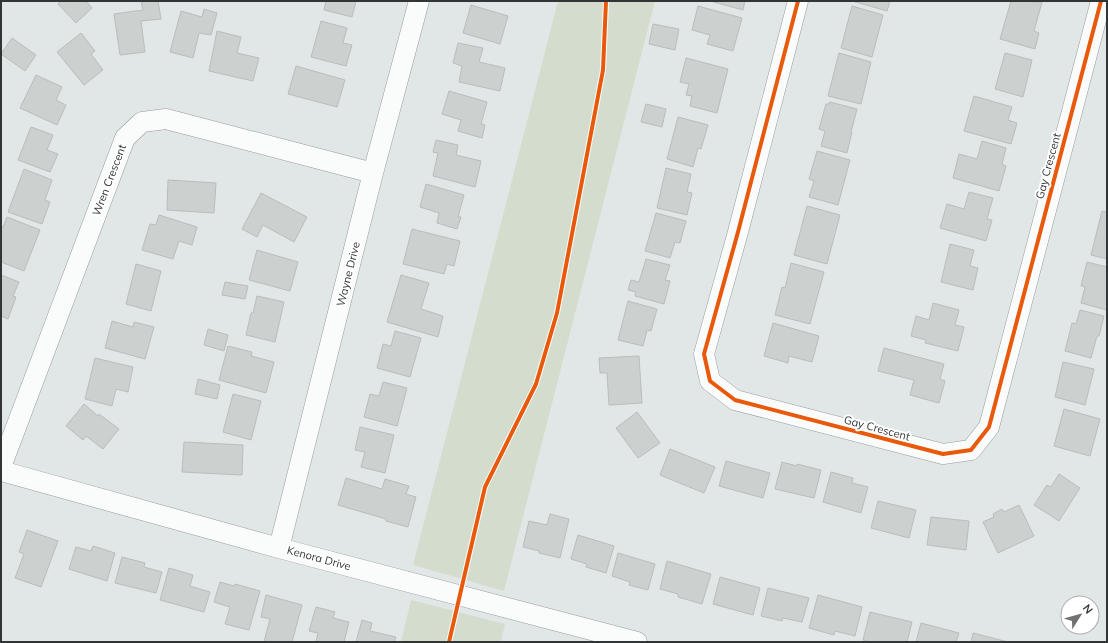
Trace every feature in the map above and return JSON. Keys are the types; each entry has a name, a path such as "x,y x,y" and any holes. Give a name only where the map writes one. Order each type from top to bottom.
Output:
{"street":[{"name":"Wayne Drive","path":"279,548 373,173 419,1"},
{"name":"Gay Crescent","path":"798,1 738,232 704,354 710,381 735,400 943,454 970,450 990,427 1101,1"},
{"name":"Wren Crescent","path":"1,467 125,138 142,122 166,119 373,173"},
{"name":"Kenora Drive","path":"1,471 279,548 637,642"}],"green space":[{"path":"558,1 655,1 504,591 413,565"},
{"path":"411,600 505,624 501,642 401,642"}],"building":[{"path":"61,1 86,1 92,8 76,23 58,4"},
{"path":"141,1 158,1 161,19 141,21 145,52 120,55 114,14 143,10"},
{"path":"326,1 356,1 352,17 324,10"},
{"path":"710,1 745,1 743,10"},
{"path":"852,1 890,1 887,11"},
{"path":"1011,1 1042,2 1034,31 1039,33 1035,49 1000,39"},
{"path":"471,5 508,16 500,44 463,33"},
{"path":"698,6 742,18 733,51 707,44 710,35 692,30"},
{"path":"852,6 883,15 872,57 841,48"},
{"path":"204,9 217,13 211,35 199,33 193,58 170,52 181,11 202,17"},
{"path":"321,21 347,28 343,43 352,45 346,66 311,57"},
{"path":"653,24 679,29 675,50 649,44"},
{"path":"217,31 241,37 237,53 259,58 253,81 209,71"},
{"path":"81,33 95,51 91,54 103,70 84,85 57,52"},
{"path":"12,38 36,55 25,71 1,54"},
{"path":"458,43 483,48 479,62 505,68 500,91 459,82 462,66 453,63"},
{"path":"839,53 871,62 861,104 828,96"},
{"path":"1005,53 1032,60 1023,97 995,89"},
{"path":"686,58 728,69 717,113 690,106 692,96 686,95 689,84 680,82"},
{"path":"296,66 345,80 337,107 288,94"},
{"path":"36,75 62,87 56,100 66,105 57,125 20,108"},
{"path":"449,91 487,102 481,124 485,125 482,138 458,131 461,120 442,114"},
{"path":"974,96 1012,107 1008,120 1017,123 1011,144 964,131"},
{"path":"830,102 857,109 847,153 821,146 825,131 819,129 826,104 829,104"},
{"path":"646,104 666,109 662,127 641,122"},
{"path":"678,117 708,125 701,149 698,148 693,167 667,159"},
{"path":"31,127 53,135 47,150 58,154 50,172 18,160"},
{"path":"436,140 458,145 456,155 481,161 475,187 433,176 438,153 433,152"},
{"path":"982,141 1006,148 1002,164 1006,166 999,191 953,178 959,154 977,159"},
{"path":"817,151 850,160 838,205 809,197 814,181 809,179"},
{"path":"666,168 691,174 687,192 692,193 687,215 657,208"},
{"path":"24,169 52,180 45,200 50,202 42,224 8,212"},
{"path":"168,180 216,183 214,213 167,210"},
{"path":"426,184 464,195 458,217 461,217 457,229 437,223 439,213 420,207"},
{"path":"969,192 993,198 987,219 992,220 986,241 940,228 947,204 964,209"},
{"path":"261,193 307,217 294,242 263,225 257,237 242,229"},
{"path":"807,206 840,215 827,264 794,255"},
{"path":"1102,211 1107,212 1107,259 1091,255"},
{"path":"656,213 686,221 680,243 675,242 670,258 645,251"},
{"path":"159,215 197,227 192,245 179,241 173,259 142,250 150,224 156,225"},
{"path":"7,217 40,230 24,271 1,262 1,226 3,227"},
{"path":"412,229 460,241 454,266 447,264 444,274 403,264"},
{"path":"950,244 974,250 970,266 978,268 973,290 941,282"},
{"path":"257,250 298,262 290,291 249,280"},
{"path":"646,259 670,265 665,280 670,281 664,304 635,296 636,292 628,290 631,280 639,282"},
{"path":"1087,262 1107,267 1107,310 1081,303 1085,287 1081,286"},
{"path":"791,263 824,272 810,324 775,315 782,287 785,288"},
{"path":"136,264 161,271 151,311 126,304"},
{"path":"1,275 19,282 13,296 16,297 8,319 1,316"},
{"path":"401,275 429,283 421,309 443,316 438,337 387,322"},
{"path":"225,282 248,286 245,299 222,295"},
{"path":"257,296 284,302 275,342 246,335"},
{"path":"628,301 657,309 651,331 647,330 643,346 618,340"},
{"path":"933,303 959,310 955,325 964,327 958,351 925,343 926,340 911,336 916,316 929,320"},
{"path":"1080,310 1104,316 1091,358 1065,351 1072,323 1076,324"},
{"path":"112,321 133,327 134,322 154,327 145,359 105,348"},
{"path":"773,323 819,336 812,362 789,356 788,363 764,356"},
{"path":"208,329 228,335 224,351 204,345"},
{"path":"395,331 421,338 410,377 377,368 383,344 391,346"},
{"path":"228,346 252,352 251,356 274,362 266,393 219,380"},
{"path":"884,348 944,364 940,379 945,381 939,403 910,395 914,380 878,371"},
{"path":"639,356 642,403 609,405 607,373 600,373 599,358"},
{"path":"95,358 133,367 128,392 116,389 112,406 85,399"},
{"path":"1063,362 1094,369 1085,405 1055,397"},
{"path":"198,379 220,385 217,399 195,394"},
{"path":"383,382 407,388 397,426 364,417 370,394 379,396"},
{"path":"233,394 261,401 251,440 223,432"},
{"path":"84,404 98,416 99,414 119,429 103,449 86,436 83,440 66,426"},
{"path":"1064,409 1100,419 1090,456 1054,446"},
{"path":"637,412 660,443 638,458 616,428"},
{"path":"360,427 394,435 385,473 361,467 365,452 355,450"},
{"path":"184,442 243,445 242,475 182,472"},
{"path":"670,449 715,467 704,493 660,475"},
{"path":"726,461 770,473 763,498 719,486"},
{"path":"782,462 821,470 814,498 775,489"},
{"path":"831,472 853,478 852,483 868,487 861,513 823,502"},
{"path":"1059,474 1080,488 1059,521 1034,505 1047,485 1051,487"},
{"path":"346,478 382,489 385,479 409,486 406,494 416,497 408,527 338,505"},
{"path":"878,501 916,510 909,538 871,528"},
{"path":"1019,505 1034,536 998,553 983,522 994,517 993,514 1002,509 1004,512"},
{"path":"550,514 569,519 560,558 523,547 529,521 547,525"},
{"path":"931,517 969,521 966,550 927,545"},
{"path":"27,530 58,541 41,587 15,578 24,554 19,552"},
{"path":"578,535 614,546 606,573 586,567 587,564 571,559"},
{"path":"93,546 115,553 107,581 69,569 76,547 91,551"},
{"path":"618,553 655,564 648,590 629,585 630,582 612,576"},
{"path":"122,557 145,563 144,567 162,572 156,593 115,583"},
{"path":"667,561 711,574 702,604 678,597 678,594 660,589"},
{"path":"169,568 193,575 190,586 210,592 204,612 160,600"},
{"path":"720,577 760,588 753,615 713,604"},
{"path":"220,582 234,586 235,584 260,591 249,630 225,624 230,607 214,602"},
{"path":"768,588 809,598 802,622 783,618 782,621 761,616"},
{"path":"266,595 302,605 292,642 264,642 270,619 261,617"},
{"path":"818,595 862,607 855,636 835,631 834,635 809,628"},
{"path":"316,607 335,612 333,618 349,622 344,642 316,642 318,633 309,631"},
{"path":"870,612 912,622 907,642 870,642 863,640"},
{"path":"362,620 372,623 370,631 396,637 394,642 356,642"},
{"path":"921,623 959,633 956,642 916,642"},
{"path":"973,633 1008,642 971,642"}],"cycle path":[{"path":"449,642 485,487 536,384 557,313 603,70 606,1"},
{"path":"798,1 738,232 704,354 710,381 735,400 943,454 971,450 989,427 1101,1"}]}
